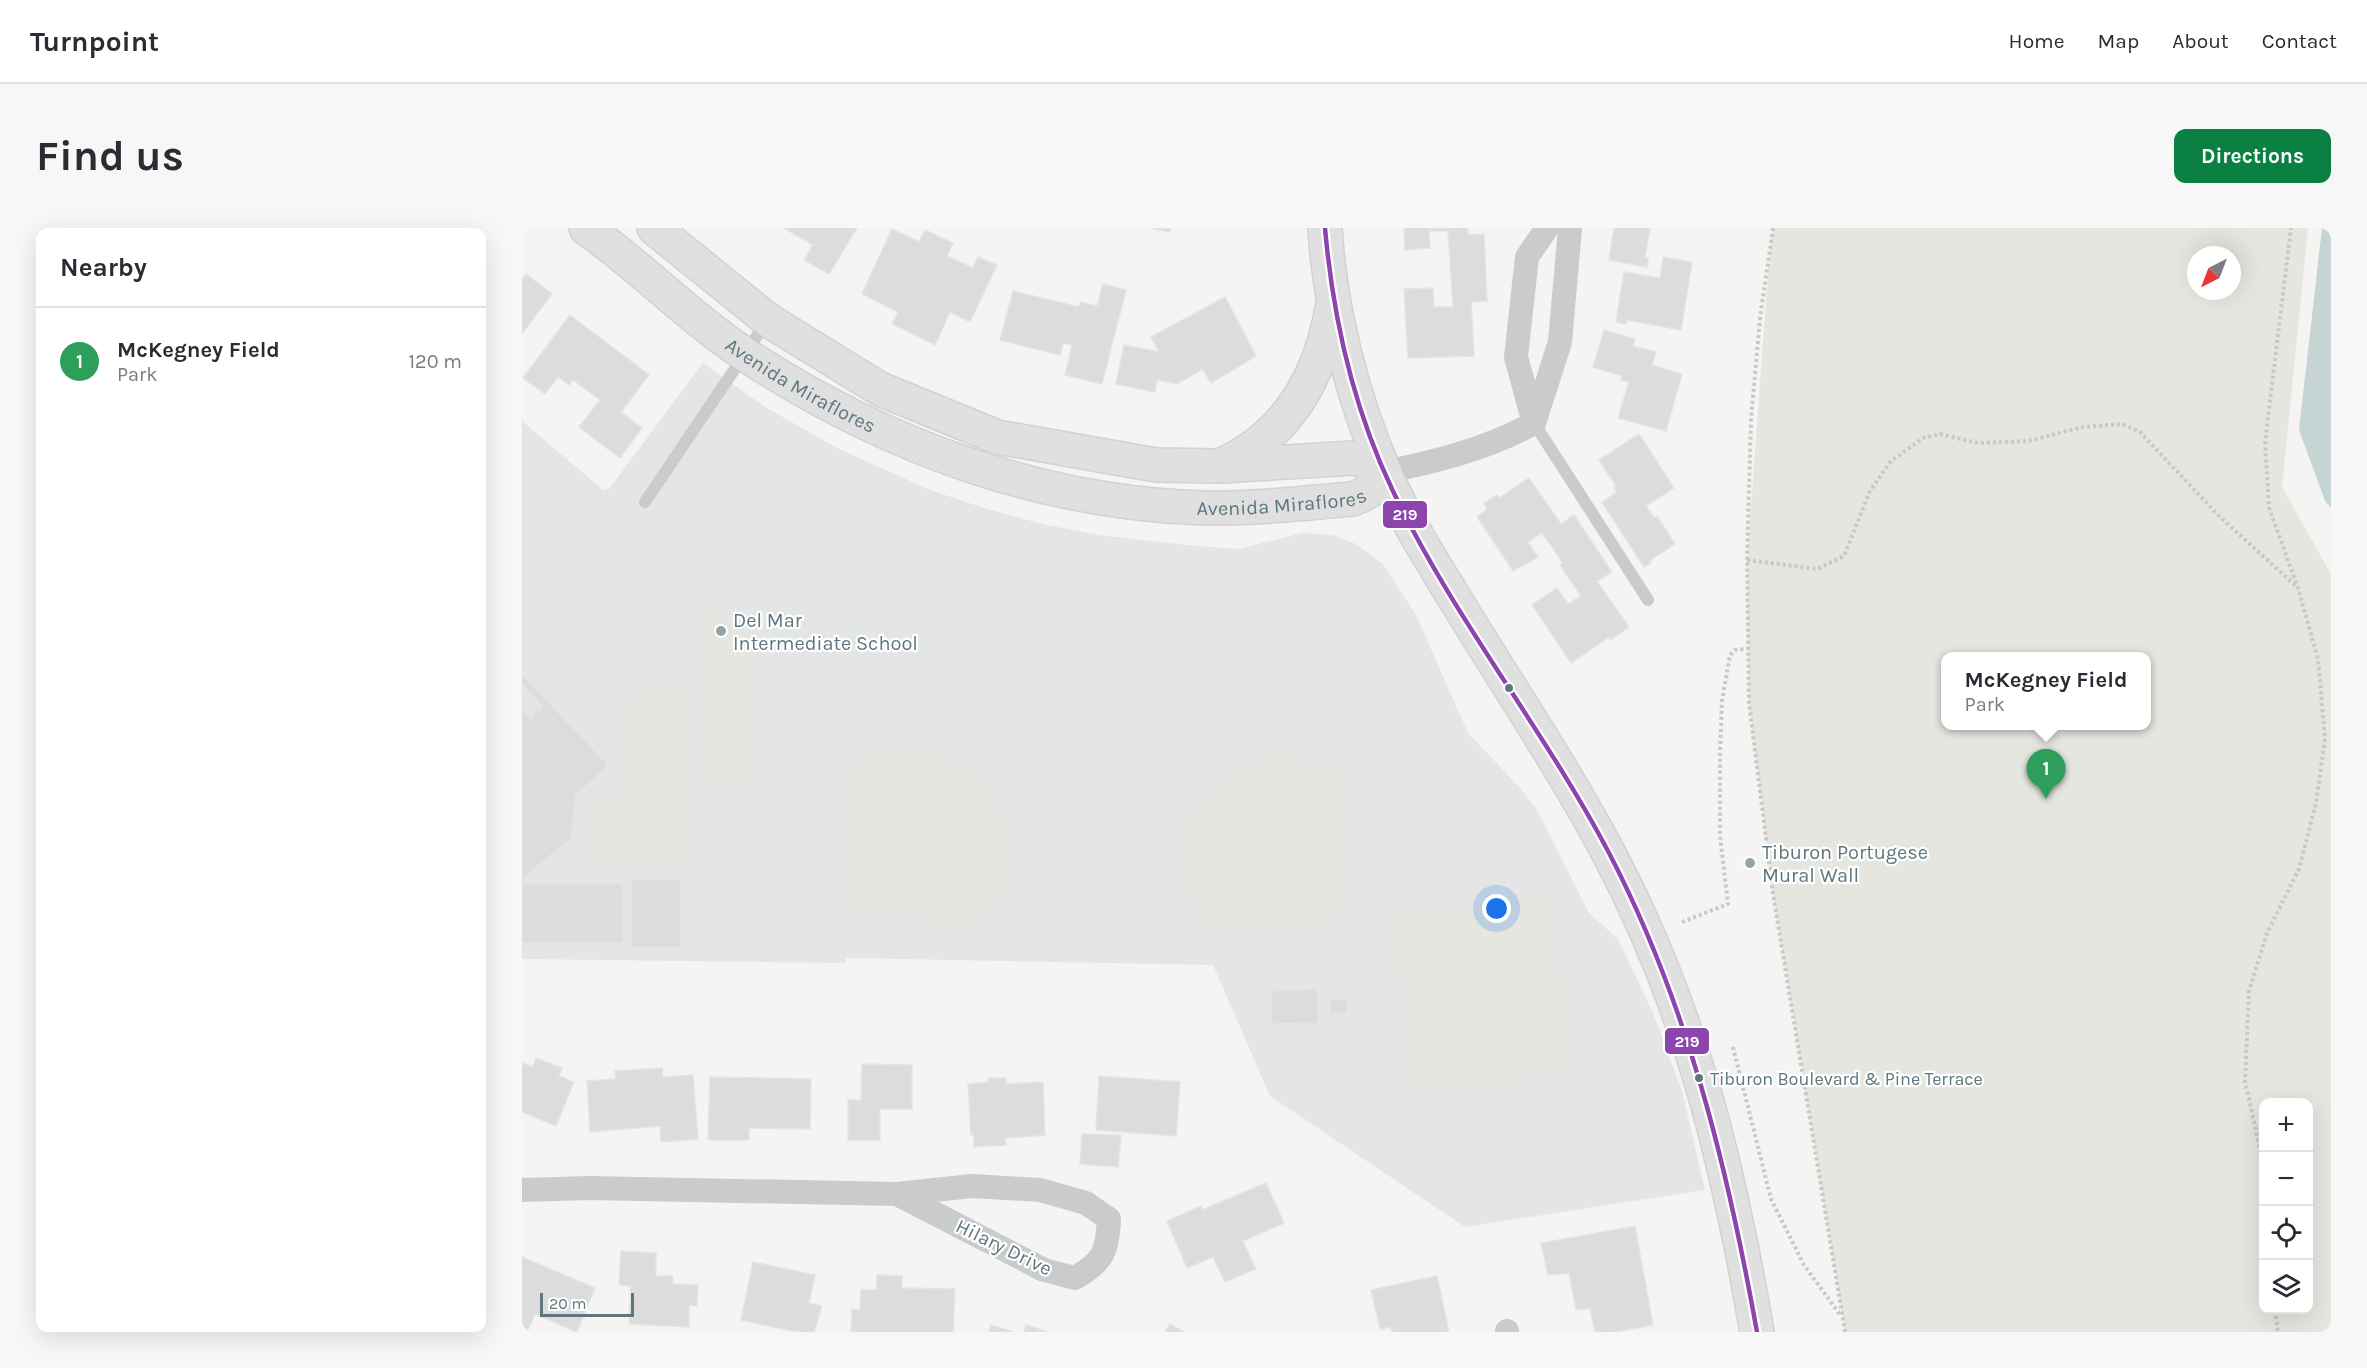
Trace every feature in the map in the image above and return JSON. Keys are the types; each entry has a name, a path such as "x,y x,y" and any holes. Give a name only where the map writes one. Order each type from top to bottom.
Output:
{"street":[{"name":"Avenida Miraflores","path":"598,231 744,354 822,401 917,448 999,475 1112,500 1206,508 1353,499 1366,494 1377,485 1385,472 1371,463 1354,458 1187,467 1125,462 997,437 879,389 768,320 654,228"},
{"path":"1325,228 1334,299 1355,384 1385,472 1448,586 1585,810 1631,898 1665,974 1699,1067 1715,1126 1734,1205 1757,1332"},
{"path":"1534,423 1516,357 1527,258 1547,228"},
{"path":"1385,472 1438,461 1476,449 1534,423 1560,342 1570,228"},
{"path":"1221,466 1270,435 1297,404 1317,366 1327,337 1334,299"},
{"name":"Hilary Drive","path":"522,1190 590,1188 897,1194 972,1186 1040,1190 1086,1203 1109,1219 1108,1247 1094,1267 1075,1278 1044,1270 897,1194"}],"lane":[{"path":"645,502 768,320"},
{"path":"1534,423 1648,600"}],"path":[{"path":"1773,228 1753,386 1747,560 1749,703 1773,894 1845,1332"},
{"path":"2260,1152 2245,1081 2249,991 2267,933 2299,869 2316,803 2325,739 2318,659 2298,588 2269,508 2265,442 2290,228"},
{"path":"1747,560 1817,569 1844,556 1870,491 1880,476 1891,461 1923,438 1940,434 1978,443 2028,441 2083,428 2122,424 2140,432 2220,517 2298,588"},
{"path":"1682,922 1728,904 1720,836 1722,701 1730,655 1735,650 1747,649"},
{"path":"1733,1047 1771,1199 1804,1265 1843,1319"},
{"path":"2276,1314 2278,1332"}],"shaded area":[{"path":"1773,228 2308,228 2282,487 2331,574 2331,1332 1845,1332 1773,894 1749,703 1747,560"},
{"path":"2322,228 2331,228 2331,508 2325,501 2299,430"},
{"path":"703,363 765,407 837,448 930,490 984,508 1042,524 1098,535 1186,545 1239,549 1302,533 1333,535 1356,544 1383,564 1416,615 1468,733 1536,808 1589,913 1618,939 1653,1013 1682,1091 1705,1190 1465,1227 1270,1096 1213,965 846,958 845,963 522,959 522,421 603,490 609,489"},
{"path":"701,616 757,616 757,719 702,718"},
{"path":"631,694 692,695 691,797 631,798"},
{"path":"756,727 756,778 702,779 702,728"},
{"path":"895,753 945,756 988,788 1008,830 1007,870 985,919 864,918 845,900 844,775 874,758"},
{"path":"1281,758 1318,764 1348,781 1350,902 1329,925 1204,921 1185,872 1186,827 1211,792 1237,768"},
{"path":"589,803 693,804 692,865 589,865"},
{"path":"1550,897 1570,1073 1412,1089 1394,919"}],"building":[{"path":"784,228 857,228 829,274 804,260 813,245"},
{"path":"1150,228 1171,228 1170,232"},
{"path":"1404,228 1468,228 1468,235 1484,234 1487,301 1471,302 1474,356 1408,358 1404,289 1433,288 1434,307 1453,307 1448,231 1429,231 1430,248 1405,250"},
{"path":"1614,228 1650,228 1645,257 1648,258 1647,267 1609,260"},
{"path":"892,229 919,242 925,230 953,243 947,256 973,268 978,257 997,265 970,322 950,312 935,345 892,324 898,312 862,294"},
{"path":"1663,257 1692,262 1681,330 1627,320 1626,324 1616,322 1624,272 1660,278"},
{"path":"526,274 552,294 522,334 522,279"},
{"path":"1103,284 1126,290 1102,384 1065,375 1072,345 1063,343 1060,355 1000,340 1013,291 1079,307 1081,302 1097,306"},
{"path":"1225,297 1256,356 1211,383 1203,369 1177,384 1157,380 1155,392 1116,384 1124,345 1159,352 1151,337"},
{"path":"570,315 649,375 621,412 642,428 620,458 579,427 600,400 573,380 569,385 558,377 545,394 523,378"},
{"path":"1604,330 1635,339 1633,346 1656,352 1652,365 1682,374 1666,431 1618,418 1629,382 1621,380 1622,376 1593,367"},
{"path":"1639,434 1674,488 1646,506 1654,518 1657,516 1675,544 1649,561 1651,563 1644,567 1602,502 1617,492 1614,488 1616,486 1599,460"},
{"path":"1529,478 1561,524 1574,515 1612,572 1597,581 1629,627 1610,640 1609,637 1571,663 1532,605 1557,588 1568,604 1581,596 1560,565 1563,563 1542,533 1528,542 1538,557 1513,571 1477,517 1487,509 1484,503 1497,495 1499,498"},
{"path":"522,674 608,765 576,795 571,838 522,879 522,709 531,719 543,707 524,686 522,688"},
{"path":"631,879 681,879 681,947 631,947"},
{"path":"522,884 623,884 623,943 522,943"},
{"path":"1317,989 1318,1023 1272,1024 1271,991"},
{"path":"1330,999 1347,999 1347,1013 1330,1013"},
{"path":"536,1058 562,1068 559,1076 574,1082 556,1126 522,1112 522,1063 533,1067"},
{"path":"862,1064 912,1065 912,1109 880,1109 880,1140 848,1140 848,1100 861,1100"},
{"path":"662,1068 663,1077 693,1075 698,1139 661,1142 660,1126 590,1132 587,1081 616,1079 615,1071"},
{"path":"1099,1076 1180,1082 1176,1136 1096,1130"},
{"path":"710,1077 811,1079 810,1129 749,1128 749,1140 708,1140"},
{"path":"989,1078 1006,1078 1006,1084 1043,1082 1045,1135 1005,1138 1006,1145 974,1147 974,1134 971,1135 968,1084 989,1082"},
{"path":"1082,1134 1121,1135 1118,1167 1080,1164"},
{"path":"1266,1183 1284,1223 1243,1241 1256,1269 1225,1282 1213,1257 1187,1268 1167,1221 1201,1206 1202,1210"},
{"path":"1635,1226 1653,1325 1615,1332 1595,1332 1590,1308 1576,1310 1569,1273 1548,1275 1541,1243"},
{"path":"621,1251 656,1253 656,1276 673,1276 672,1284 698,1285 697,1306 689,1305 689,1327 629,1324 631,1286 619,1285"},
{"path":"522,1257 595,1288 577,1332 535,1314 527,1332 522,1332"},
{"path":"753,1262 815,1275 809,1303 822,1306 814,1332 797,1332 741,1320"},
{"path":"877,1275 902,1276 902,1288 955,1289 953,1332 851,1332 852,1309 860,1310 861,1290 877,1290"},
{"path":"1437,1276 1449,1332 1392,1332 1391,1327 1380,1329 1371,1290"},
{"path":"1170,1324 1184,1332 1165,1332"},
{"path":"991,1325 1014,1332 989,1332"},
{"path":"1026,1325 1048,1332 1024,1332"}],"transit line":[{"name":"219","path":"1325,228 1333,295 1347,362 1366,426 1392,489 1442,581 1555,760 1608,851 1636,908 1660,966 1682,1026 1718,1146 1757,1332"}],"place":[{"name":"Del Mar Intermediate School","path":"721,631"},
{"name":"McKegney Field","path":"2046,799"},
{"name":"Tiburon Portugese Mural Wall","path":"1750,863"},
{"name":"Tiburon Boulevard & Pine Terrace","path":"1699,1078"}]}
